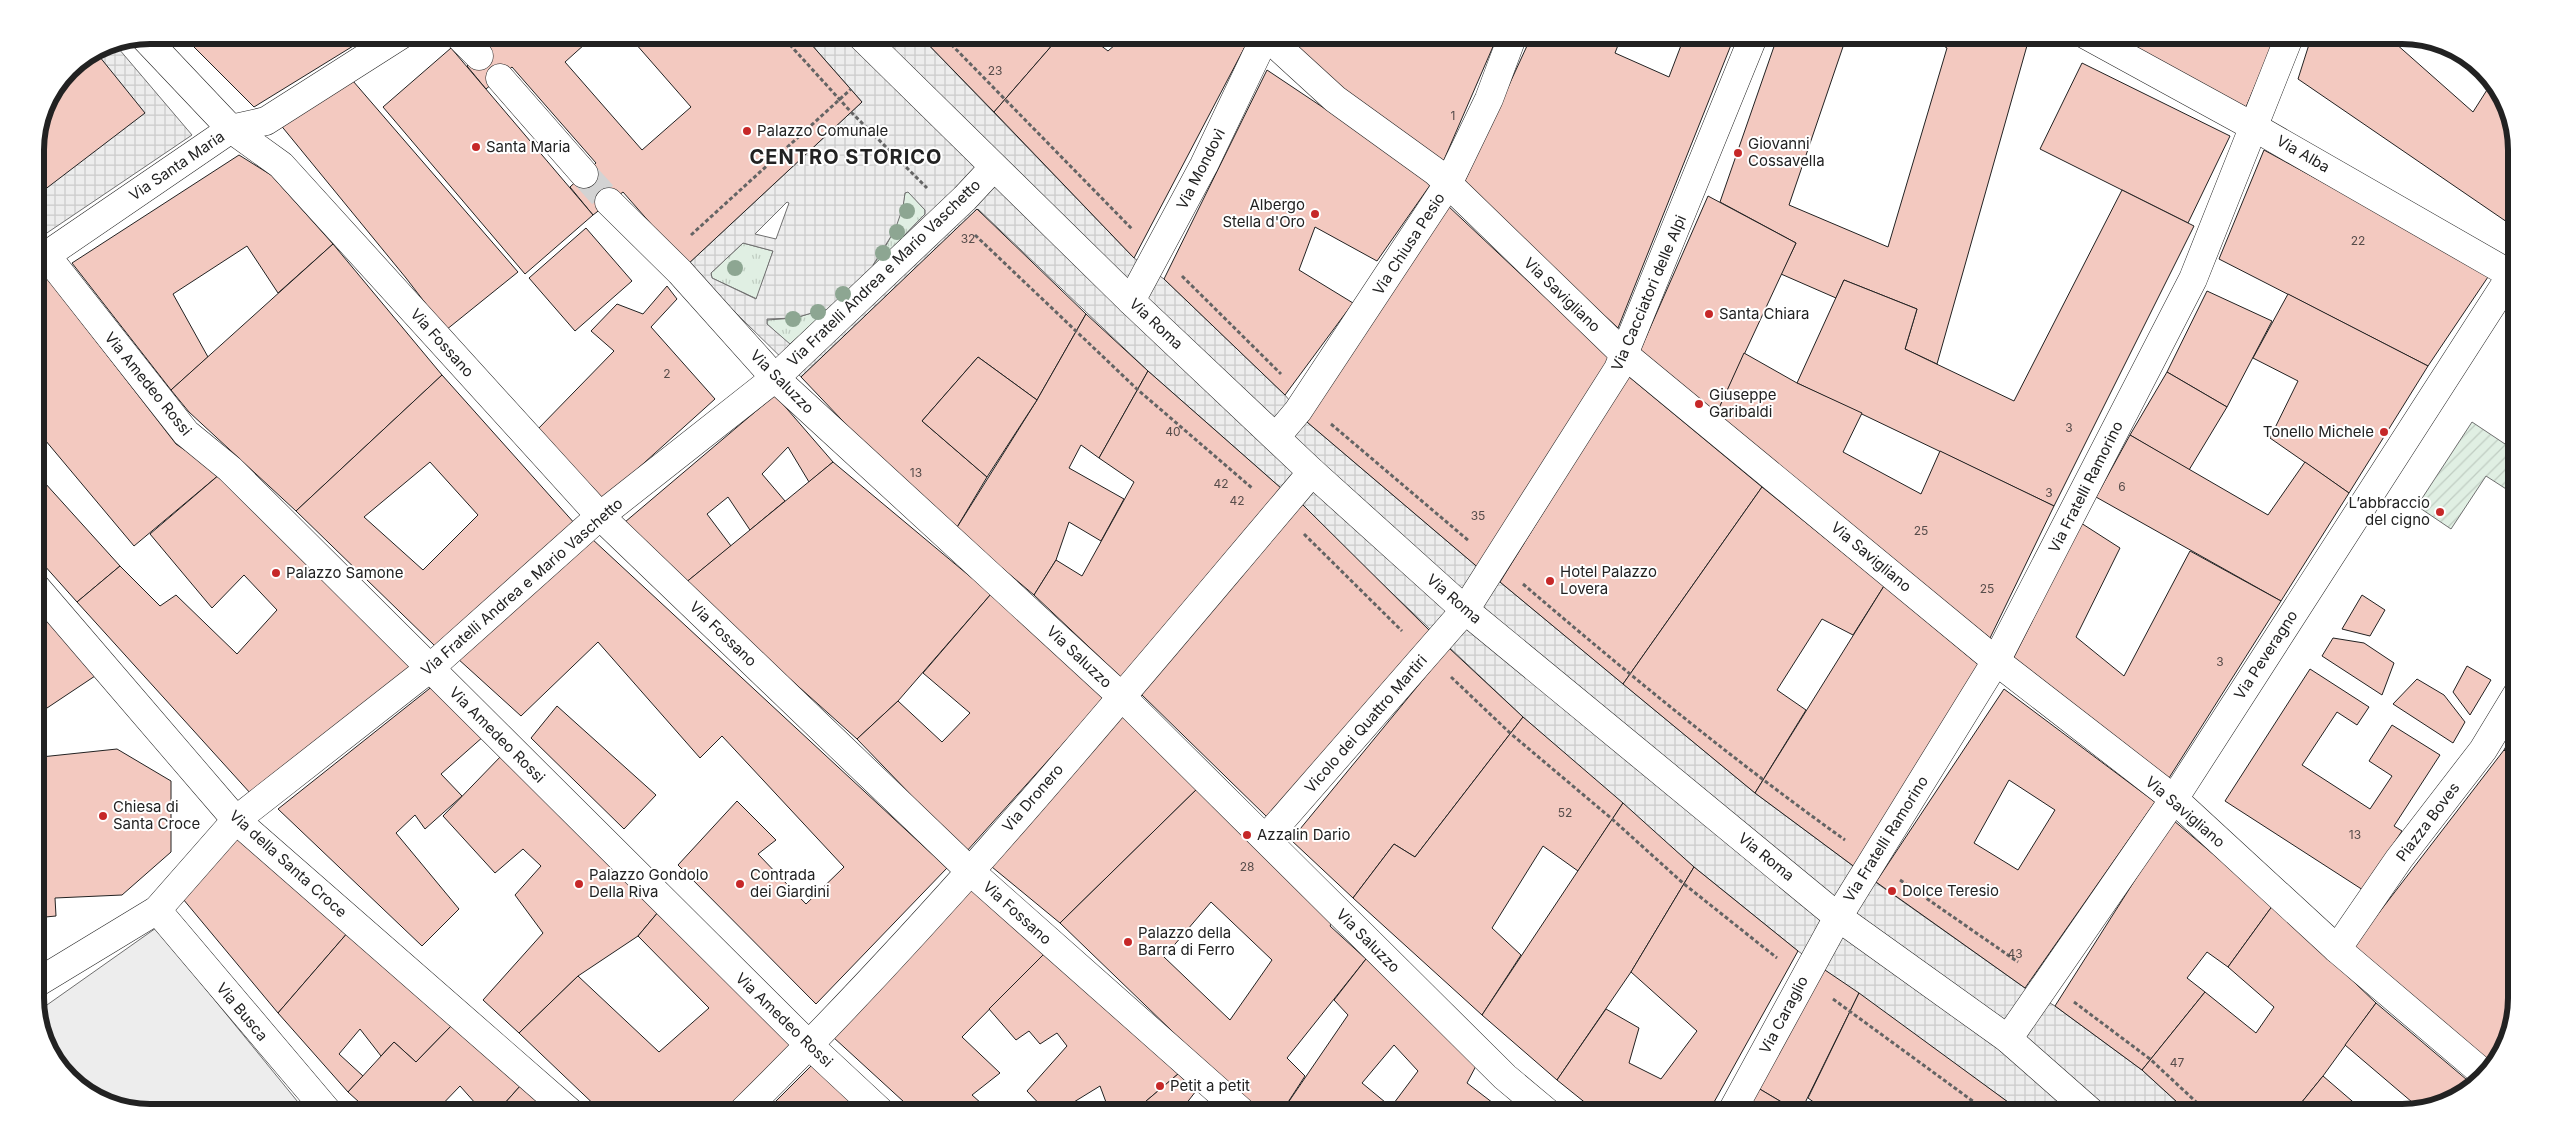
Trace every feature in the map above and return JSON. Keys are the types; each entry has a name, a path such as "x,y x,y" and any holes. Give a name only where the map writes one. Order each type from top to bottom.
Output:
{"street":[{"name":"Via Fossano","path":"150,44 231,130 281,165 600,516 970,870 1233,1104"},
{"name":"Via Santa Maria","path":"44,256 231,130 266,121 388,44"},
{"path":"467,44 479,56"},
{"name":"Via Roma","path":"869,44 993,168 1131,301 1312,472 1466,610 1838,916 2008,1039 2071,1104"},
{"name":"Via Mondovì","path":"1131,301 1204,165 1262,44"},
{"name":"Via Savigliano","path":"1276,44 1335,99 1436,172 1625,355 1996,661 2174,799 2337,949 2480,1070"},
{"name":"Via Chiusa Pesio","path":"1276,437 1298,411 1448,184 1489,99 1510,44"},
{"name":"Via Cacciatori delle Alpi","path":"1466,610 1618,369 1750,44"},
{"name":"Via Alba","path":"2102,44 2508,268"},
{"name":"Via Fratelli Ramorino","path":"1838,916 1996,661 2192,279 2286,44"},
{"path":"500,78 584,174"},
{"name":"Via Fratelli Andrea e Mario Vaschetto","path":"44,979 157,910 236,820 430,668 600,516 775,378 965,198 993,168"},
{"name":"Via Saluzzo","path":"609,202 680,272 775,378 1122,697 1505,1077 1537,1104"},
{"name":"Via Amedeo Rossi","path":"44,264 186,433 230,470 810,1046 872,1104"},
{"name":"Via Peveragno","path":"2008,1039 2174,799 2508,283"},
{"name":"Via Dronero","path":"750,1104 810,1046 970,870 1122,697 1312,472"},
{"name":"Via della Santa Croce","path":"44,596 236,820 561,1104"},
{"name":"Vicolo dei Quattro Martiri","path":"1266,838 1466,610"},
{"name":"Piazza Boves","path":"2337,949 2400,860 2483,750 2508,709"},
{"name":"Via Busca","path":"157,910 317,1104"},
{"name":"Via Caraglio","path":"1736,1104 1838,916"}],"path":[{"path":"789,44 839,99 950,211 1138,390 1256,491"},
{"path":"951,44 1136,233"},
{"path":"689,237 851,89"},
{"path":"1178,273 1286,379"},
{"path":"1330,424 1474,545"},
{"path":"1302,533 1404,634"},
{"path":"1521,583 1629,675 1762,781 1848,843"},
{"path":"1450,676 1510,733 1612,819 1684,884 1782,962"},
{"path":"1893,875 2019,963"},
{"path":"1828,996 1977,1104"},
{"path":"2070,1000 2150,1059 2198,1104"}],"green space":[{"path":"908,191 925,210 925,214 874,267 873,265 894,231 905,193"},
{"path":"743,243 773,251 757,299 712,278 711,273"},
{"path":"825,309 828,311 793,343 789,344 767,324 767,320 795,318"},
{"path":"2472,422 2508,446 2508,490 2486,476 2451,529 2417,506"}],"shaded area":[{"path":"811,44 928,44 1134,258 1164,279 1285,395 1307,422 1481,570 1500,582 1755,793 1864,874 2025,988 2055,1006 2142,1070 2179,1104 2010,1104 1798,951 1694,867 1523,717 1282,489 1148,371 978,209 801,377 687,265 862,102","holes":["908,192 925,210 925,214 874,267 873,265 895,230 903,207 905,193","787,202 789,203 776,239 755,234","743,243 773,251 756,299 712,278 711,273","825,309 827,311 790,344 767,324 767,319 795,318"]},
{"path":"118,48 192,135 44,235 44,143 47,122 58,97 66,85 85,66"},
{"path":"156,928 300,1104 150,1104 122,1101 97,1090 70,1068 49,1032 44,1007"}],"building":[{"path":"191,44 356,44 254,107"},
{"name":"Palazzo Comunale","path":"585,44 565,62 642,150 691,107 636,44 811,44 862,102 687,265 623,192 593,215 570,187 596,163 512,67 486,89 467,66 491,45"},
{"path":"928,44 1053,44 994,112"},
{"path":"1053,44 1099,44 1108,51 1116,44 1246,44 1134,258 994,112"},
{"path":"1294,44 1494,44 1443,162 1344,93"},
{"path":"1528,44 1618,44 1615,53 1669,77 1682,44 1731,44 1618,328 1463,185"},
{"path":"1775,44 1844,44 1789,205 1888,247 1947,48 1940,44 2027,44 1937,364 1905,349 1917,309 1844,280 1836,298 1781,274 1796,243 1720,202"},
{"path":"2126,44 2273,44 2246,107"},
{"path":"2309,44 2396,44 2473,112 2488,88 2503,116 2508,143 2507,222 2298,79"},
{"name":"Santa Maria","path":"451,48 593,215 525,274 383,107"},
{"path":"100,57 145,113 44,190 44,143 47,122 58,97 66,85 85,66"},
{"path":"2082,63 2230,136 2188,223 2040,149"},
{"path":"1267,70 1433,181 1377,261 1315,227 1299,270 1353,303 1285,395 1164,279"},
{"path":"353,81 518,272 446,330 406,278 279,123"},
{"path":"2264,150 2490,274 2428,366 2219,259"},
{"path":"239,155 271,175 333,244 278,293 247,246 173,294 208,357 171,390 72,263"},
{"path":"2122,190 2194,226 2054,506 1797,383 1844,280 1917,309 1905,349 2014,401"},
{"name":"Santa Chiara","path":"1708,196 1796,243 1715,417 1639,353"},
{"path":"1447,205 1613,361 1481,570 1307,422"},
{"path":"977,209 1086,314 1037,400 978,357 922,421 987,477 956,529 879,459 801,377"},
{"path":"586,228 632,281 575,331 529,278"},
{"path":"333,244 442,375 296,511 189,412 171,390"},
{"path":"44,274 176,444 220,474 134,546 44,439"},
{"path":"667,286 677,299 651,327 715,399 604,499 537,430 614,351 591,331 617,304 643,314"},
{"path":"2207,291 2272,321 2227,407 2167,372"},
{"path":"2288,294 2428,366 2349,493 2270,438 2298,381 2253,358"},
{"path":"1086,314 1148,371 1099,458 1081,445 1069,468 1124,499 1101,541 1069,522 1056,560 1034,595 956,529 1037,400"},
{"path":"1744,353 1797,383 1862,413 1843,452 1921,494 1940,451 2054,506 1990,638 1715,417"},
{"path":"978,357 1037,400 987,477 922,421"},
{"path":"1148,371 1282,489 1125,681 1034,595 1056,560 1082,576 1134,482 1099,458"},
{"path":"2167,372 2227,407 2189,470 2130,435"},
{"path":"442,375 576,525 435,646 296,511","holes":["430,462 478,515 423,570 364,517"]},
{"path":"1628,376 1762,487 1623,684 1500,582"},
{"path":"775,395 833,462 809,482 788,447 762,474 785,501 750,530 728,497 707,514 731,546 684,584 625,522"},
{"path":"2130,435 2268,515 2305,462 2349,493 2281,601 2096,497"},
{"path":"833,462 991,594 898,701 857,739 684,584"},
{"path":"220,474 411,668 251,794 77,602 120,566 160,606 176,595 237,654 277,610 244,575 212,608 150,534"},
{"path":"44,482 120,566 77,602 44,565"},
{"path":"1762,487 1884,586 1853,635 1822,619 1777,690 1806,710 1755,793 1623,684"},
{"path":"1302,504 1431,632 1268,818 1141,694"},
{"path":"2081,523 2120,548 2076,637 2124,676 2190,551 2281,601 2169,778 2013,659"},
{"path":"591,538 947,868 816,1004 678,865 737,801 776,840 758,854 806,904 844,867 722,736 700,758 598,642 521,716 457,658"},
{"path":"1884,586 1980,666 1856,868 1755,793"},
{"path":"991,594 1104,698 966,852 857,739 898,701 942,742 970,713 923,673"},
{"path":"2362,595 2385,610 2370,636 2342,629"},
{"path":"44,608 98,674 44,710"},
{"path":"2333,638 2364,643 2394,663 2382,695 2322,656"},
{"path":"1449,648 1523,717 1415,857 1394,844 1353,898 1291,840"},
{"path":"2467,666 2491,680 2470,715 2453,692"},
{"path":"2310,669 2369,707 2357,725 2337,712 2302,765 2370,809 2392,776 2369,761 2392,725 2440,755 2394,826 2402,831 2363,890 2225,801"},
{"path":"2417,679 2444,695 2465,722 2453,743 2393,704"},
{"path":"434,685 484,736 441,774 462,796 425,829 415,815 396,833 459,909 422,946 278,809"},
{"path":"2004,689 2155,802 2025,988 1876,882","holes":["2009,780 2055,810 2018,870 1974,843"]},
{"path":"557,706 656,795 624,829 531,738"},
{"path":"1124,714 1200,786 1060,923 992,867"},
{"path":"1523,717 1623,803 1578,871 1543,846 1492,928 1521,955 1482,1015 1353,898 1394,844 1415,857"},
{"path":"2508,743 2508,753 2504,750"},
{"name":"Chiesa di Santa Croce","path":"117,749 171,781 171,852 122,895 55,898 56,916 44,917 44,757"},
{"path":"2504,750 2508,753 2508,1005 2503,1032 2488,1060 2351,949"},
{"name":"Palazzo Gondolo Della Riva","path":"503,754 659,911 638,936 578,976 519,1033 483,1000 543,933 515,895 541,866 523,849 495,873 443,816"},
{"name":"Palazzo della Barra di Ferro","path":"1200,786 1334,919 1330,926 1366,959 1287,1058 1305,1076 1287,1104 1248,1104 1060,923","holes":["1211,902 1272,960 1230,1020 1164,957"]},
{"path":"1623,803 1694,867 1631,972 1557,1080 1482,1015"},
{"path":"2173,820 2273,905 2228,967 2207,952 2187,978 2205,992 2142,1070 2055,1006"},
{"path":"238,837 349,931 278,1013 183,899"},
{"path":"1694,867 1798,951 1713,1104 1587,1104 1557,1080 1606,1009 1639,1028 1629,1063 1661,1079 1697,1031 1631,972"},
{"path":"970,881 1046,952 962,1037 1000,1073 972,1095 982,1104 906,1104 833,1037"},
{"path":"2273,905 2376,1003 2300,1104 2179,1104 2142,1070 2205,992 2256,1033 2274,1007 2228,967"},
{"path":"659,911 796,1046 734,1104 594,1104 519,1033 578,976 659,1052 709,1008 638,936"},
{"path":"349,931 454,1023 416,1062 394,1042 381,1056 360,1029 339,1054 363,1076 348,1092 278,1013"},
{"path":"1046,952 1178,1074 1143,1104 1107,1104 1100,1086 1071,1104 1039,1104 1027,1091 1067,1046 1057,1033 1040,1044 1029,1031 1016,1040 989,1009"},
{"path":"1366,959 1477,1064 1467,1083 1494,1104 1393,1104 1418,1071 1394,1045 1362,1083 1387,1104 1287,1104 1348,1015 1334,1000"},
{"path":"1822,968 1859,993 1804,1104 1785,1104 1758,1088"},
{"path":"1859,993 2011,1104 1816,1104 1808,1098"},
{"path":"2376,1003 2468,1081 2443,1096 2430,1101 2413,1103 2345,1045"},
{"path":"454,1023 521,1085 504,1104 476,1104 460,1086 443,1104 361,1104 348,1092 394,1042 416,1062"},
{"path":"815,1062 859,1104 773,1104"},
{"path":"1178,1074 1196,1091 1186,1104 1143,1104"},
{"path":"2323,1076 2356,1104 2300,1104"},
{"path":"521,1085 543,1104 504,1104"},
{"path":"1758,1088 1785,1104 1750,1104"}],"tunnel":[{"path":"584,174 609,202"}],"place":[{"name":"Palazzo Comunale","path":"747,131"},
{"name":"Santa Maria","path":"476,147"},
{"name":"Giovanni Cossavella","path":"1738,153"},
{"name":"Albergo Stella d'Oro","path":"1315,214"},
{"name":"Santa Chiara","path":"1709,314"},
{"name":"Giuseppe Garibaldi","path":"1699,404"},
{"name":"Tonello Michele","path":"2384,432"},
{"name":"L’abbraccio del cigno","path":"2440,512"},
{"name":"Palazzo Samone","path":"276,573"},
{"name":"Hotel Palazzo Lovera","path":"1550,581"},
{"name":"Chiesa di Santa Croce","path":"103,816"},
{"name":"Azzalin Dario","path":"1247,835"},
{"name":"Palazzo Gondolo Della Riva","path":"579,884"},
{"name":"Contrada dei Giardini","path":"740,884"},
{"name":"Dolce Teresio","path":"1892,891"},
{"name":"Palazzo della Barra di Ferro","path":"1128,942"},
{"name":"Petit a petit","path":"1160,1086"}],"district":[{"name":"CENTRO STORICO","path":"846,157"}]}
